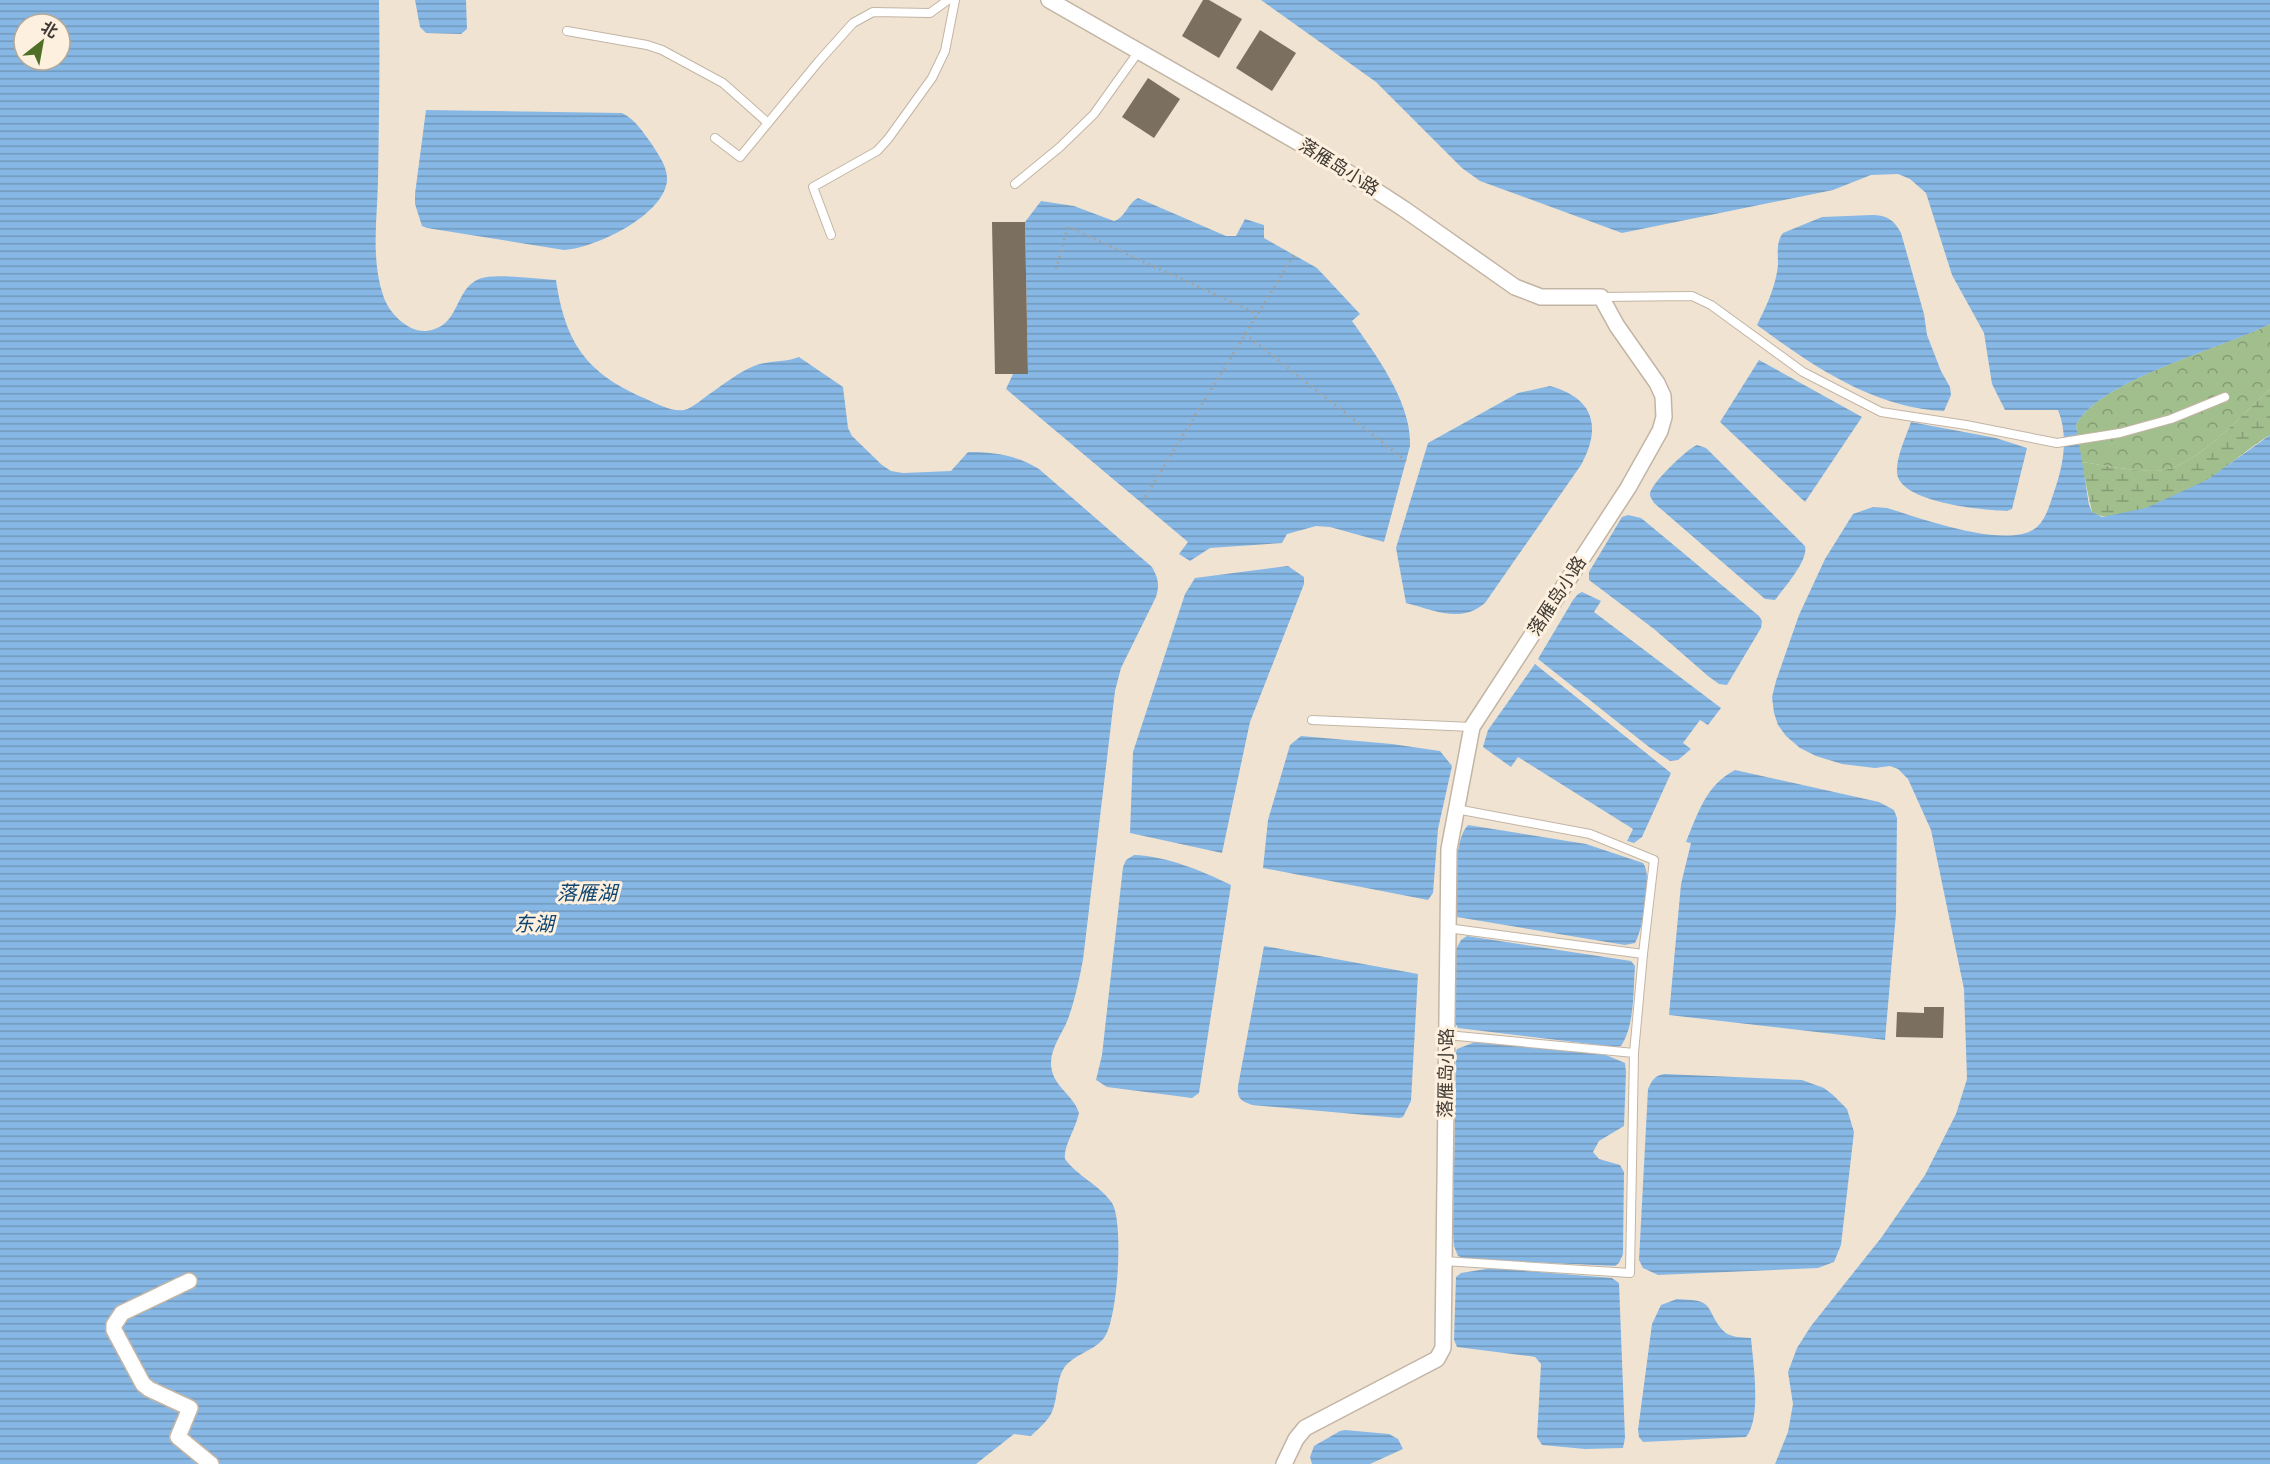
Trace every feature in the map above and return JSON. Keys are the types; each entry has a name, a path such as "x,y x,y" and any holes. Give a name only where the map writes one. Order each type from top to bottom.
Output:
{"street":[{"name":"落雁岛小路","path":"1049,0 1349,172 1515,287 1541,297 1601,297 1617,326 1664,396 1664,417 1650,450 1628,488 1472,727 1449,849 1443,1348 1437,1359 1305,1428 1296,1439 1284,1464"},
{"path":"189,1281 122,1313 114,1324 114,1330 143,1384 190,1408 178,1437 211,1464"}],"lane":[{"path":"715,138 740,157 824,54 853,23 873,12 930,13 948,0"},
{"path":"831,235 813,187 877,151 888,139 920,96 941,59 948,40 955,0"},
{"path":"567,31 647,45 662,50 723,83 768,123"},
{"path":"1015,184 1060,147 1094,114 1139,51"},
{"path":"1601,297 1692,296 1711,305 1803,372 1881,412 1966,425 2057,443 2120,433 2171,419 2225,397"},
{"path":"1312,720 1472,727"},
{"path":"1444,1262 1630,1273 1635,1053 1654,860 1590,834 1456,809"},
{"path":"1447,928 1643,954"},
{"path":"1447,1035 1635,1053"}],"path":[{"path":"1056,269 1068,227 1258,314"},
{"path":"1142,502 1294,255"},
{"path":"1245,334 1406,461"}],"green space":[{"path":"2270,324 2270,389 2201,452 2170,469 2155,471 2081,462 2076,425 2089,409 2109,394 2164,367"},
{"path":"2270,389 2270,435 2209,479 2150,507 2116,516 2102,516 2092,512 2081,462 2146,471 2170,469 2201,452"}],"water":[{"name":"东湖","path":"0,0 379,0 377,268 383,295 389,308 405,325 426,331 437,328 451,316 471,284 479,279 505,276 556,280 565,321 582,353 593,366 624,388 674,410 691,407 732,378 754,366 799,357 843,387 848,428 852,436 891,471 903,473 951,471 968,452 996,454 1022,460 1039,469 1152,567 1158,581 1156,597 1121,668 1115,691 1083,960 1073,1005 1053,1050 1051,1064 1054,1077 1079,1113 1066,1149 1065,1159 1107,1197 1116,1213 1118,1270 1113,1312 1104,1338 1064,1368 1052,1412 1043,1425 1031,1436 1014,1434 976,1464 0,1464"},
{"path":"415,0 466,0 467,29 461,34 426,33 420,27"},
{"path":"1261,0 2270,0 2270,324 2135,380 2089,409 2076,425 2089,505 2092,512 2102,517 2146,508 2207,480 2270,435 2270,1464 1775,1464 1788,1432 1793,1404 1788,1372 1797,1348 1811,1326 1881,1238 1925,1175 1956,1114 1967,1079 1964,989 1931,830 1908,779 1898,769 1890,766 1875,768 1842,764 1800,748 1786,736 1778,725 1772,697 1776,681 1799,615 1825,559 1853,514 1873,507 1887,508 1964,530 2006,536 2024,533 2037,527 2044,518 2063,458 2064,438 2058,410 2005,410 1992,384 1984,333 1952,275 1926,193 1910,179 1898,174 1871,175 1833,190 1622,233 1480,181 1462,168 1376,82"},
{"path":"426,110 622,113 642,130 659,156 667,176 663,194 641,218 626,228 593,243 564,250 427,228 422,226 415,204"},
{"path":"1138,198 1226,236 1236,236 1245,219 1264,225 1264,238 1317,268 1360,314 1352,321 1391,380 1405,413 1409,430 1410,446 1384,542 1330,527 1316,526 1287,534 1282,543 1210,548 1190,561 1179,554 1188,542 1006,389 1013,374 1028,374 1025,222 1041,201 1074,206 1114,221 1121,217"},
{"path":"1872,215 1890,219 1901,233 1924,314 1927,335 1950,387 1951,395 1944,411 1893,402 1845,382 1799,355 1757,325 1775,281 1778,244 1783,233 1822,217"},
{"path":"1759,360 1862,417 1805,502 1720,422"},
{"path":"1550,386 1576,398 1585,406 1590,416 1591,438 1581,465 1485,603 1466,613 1447,614 1406,603 1396,548 1428,443 1518,393"},
{"path":"1911,422 1996,438 2027,448 2012,509 2007,511 1944,503 1926,498 1901,483 1897,472 1898,460"},
{"path":"1697,445 1706,448 1805,546 1800,566 1775,600 1765,599 1651,498 1652,489 1662,475"},
{"path":"1628,515 1641,518 1759,616 1762,621 1761,628 1727,685 1719,684 1708,676 1654,629 1589,580 1589,572 1622,517"},
{"path":"1288,566 1304,577 1304,584 1250,722 1222,853 1130,833 1133,752 1185,594 1195,578"},
{"path":"1582,592 1601,601 1594,612 1721,708 1708,725 1700,720 1683,743 1691,749 1678,760 1670,761 1649,747 1538,659 1573,600"},
{"path":"1535,664 1671,773 1642,837 1634,843 1627,841 1633,829 1518,757 1511,767 1483,747 1488,730"},
{"path":"1301,736 1392,744 1440,751 1452,766 1438,829 1433,893 1428,900 1263,868 1268,820 1290,745"},
{"path":"1735,770 1879,802 1894,810 1897,818 1896,913 1885,1040 1669,1015 1681,884 1691,843 1686,842 1699,810 1710,792 1725,776"},
{"path":"1468,825 1586,844 1643,863 1647,879 1646,903 1635,943 1625,945 1457,917 1455,914 1458,854 1463,832"},
{"path":"1134,855 1172,861 1231,885 1199,1093 1192,1098 1107,1087 1096,1080 1102,1055 1123,867 1126,860"},
{"path":"1467,936 1631,961 1635,966 1632,1008 1629,1028 1621,1046 1458,1028 1454,1021 1455,951 1461,940"},
{"path":"1264,946 1418,974 1411,1101 1403,1117 1252,1105 1240,1098 1238,1086"},
{"path":"1475,1042 1606,1055 1625,1063 1624,1126 1599,1141 1593,1152 1599,1159 1620,1165 1624,1172 1623,1254 1615,1266 1466,1259 1458,1256 1454,1246 1453,1232 1456,1052 1457,1049"},
{"path":"1665,1074 1802,1080 1824,1088 1847,1109 1854,1132 1841,1245 1834,1262 1818,1268 1658,1275 1643,1268 1639,1260 1648,1089 1654,1078"},
{"path":"1492,1268 1612,1278 1619,1283 1625,1438 1623,1448 1585,1449 1542,1445 1537,1437 1541,1364 1535,1357 1457,1347 1454,1340 1456,1277 1461,1273"},
{"path":"1677,1299 1702,1302 1728,1334 1751,1338 1755,1404 1751,1429 1746,1437 1643,1442 1639,1437 1652,1324 1661,1305"},
{"path":"1345,1430 1389,1434 1398,1439 1403,1449 1370,1464 1312,1464 1310,1457 1314,1446"}],"building":[{"path":"1203,0 1209,0 1242,19 1219,58 1182,36"},
{"path":"1260,30 1296,53 1272,91 1236,68"},
{"path":"1148,78 1180,99 1154,138 1122,117"},
{"path":"992,222 1025,222 1028,374 995,374"},
{"path":"1924,1007 1944,1007 1943,1038 1896,1037 1897,1012 1924,1013"}],"water label":[{"name":"落雁湖","path":"587,893"}]}
